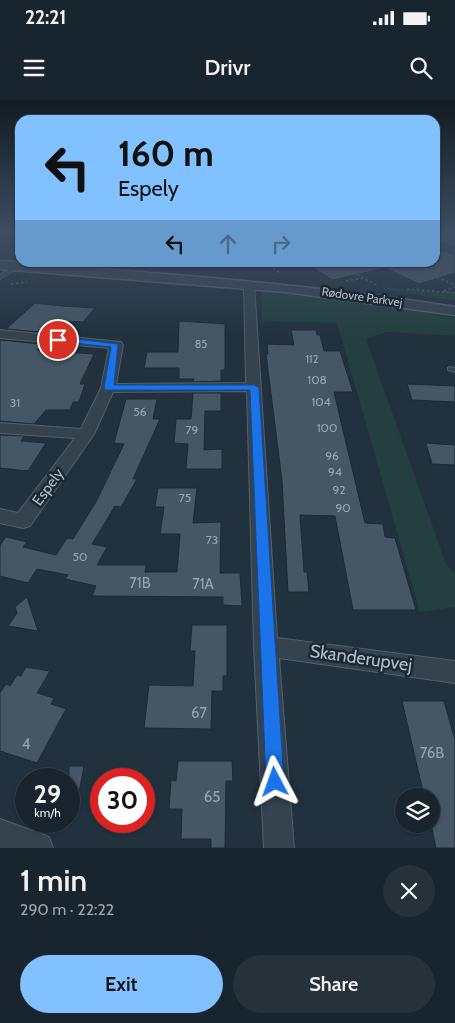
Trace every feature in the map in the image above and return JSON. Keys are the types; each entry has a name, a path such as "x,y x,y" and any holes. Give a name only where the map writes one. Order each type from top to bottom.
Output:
{"street":[{"name":"Rødovre Parkvej","path":"30,267 249,284 380,298 455,311"},
{"path":"249,284 266,647 279,848"},
{"name":"Espely","path":"0,334 116,345 108,388 86,434 23,521 0,516"},
{"path":"108,388 254,388"},
{"path":"0,428 86,434"},
{"name":"Skanderupvej","path":"266,647 295,649 455,672"},
{"path":"0,834 38,848"}],"lane":[{"path":"0,277 15,267"}],"path":[{"path":"344,267 378,286 370,286"},
{"path":"415,267 455,286"},
{"path":"338,283 363,278"},
{"path":"346,284 354,284"},
{"path":"442,292 455,286"},
{"path":"405,288 455,293"}],"green space":[{"path":"382,287 455,293 455,301 383,289"},
{"path":"261,291 389,306 455,318 455,336 386,332 366,339 446,564 455,574 455,607 420,612 337,323 262,321"}],"building":[{"path":"455,266 455,273 419,284 385,268 333,280 311,267"},
{"path":"35,303 95,308 83,322 62,321 52,333 6,329"},
{"path":"179,321 225,324 225,370 221,370 221,381 193,382 194,379 179,379 179,368 144,368 147,352 178,352"},
{"path":"291,330 316,330 317,335 320,335 324,351 340,351 353,392 334,392 365,523 383,524 385,537 395,538 416,610 353,610 335,516 300,515 304,572 307,572 309,592 288,592 282,481 266,354 268,354 267,344 294,345"},
{"path":"0,340 42,344 37,350 94,354 80,384 85,384 79,402 73,402 70,410 46,410 34,424 0,421"},
{"path":"407,384 455,386 455,402 412,400"},
{"path":"193,393 221,393 221,411 205,411 204,450 222,449 222,469 186,469 188,444 174,443 176,419 191,419"},
{"path":"126,399 157,399 153,419 160,419 133,479 137,479 121,507 115,506 92,544 107,547 97,565 146,565 145,572 177,572 180,534 160,534 164,507 155,507 158,488 197,488 193,523 221,522 220,573 240,573 242,606 223,605 223,597 92,596 96,586 65,579 68,575 37,569 28,583 0,576 0,545 6,537 27,542 23,547 56,555 67,538 73,539 97,500 124,444 114,443"},
{"path":"0,435 24,436 21,441 46,443 28,471 0,468"},
{"path":"426,443 455,445 455,465 432,464"},
{"path":"27,597 38,631 8,626 17,613 15,607"},
{"path":"192,625 227,625 227,676 223,676 223,691 212,691 211,729 144,728 149,685 193,686 195,651 190,651"},
{"path":"26,667 50,671 37,693 54,698 51,704 66,709 37,763 0,751 0,693 6,684 10,686 17,675 21,676"},
{"path":"402,701 444,701 455,740 455,848 436,848 433,833 440,833 440,788 422,788"},
{"path":"178,761 232,761 233,781 226,781 225,848 211,848 211,839 181,839 182,809 169,809 171,780 176,781"},
{"path":"69,766 84,766 80,788 80,768 69,768"}],"route":[{"path":"58,340 116,345 108,388 254,388 261,499 266,647 275,782"}]}
